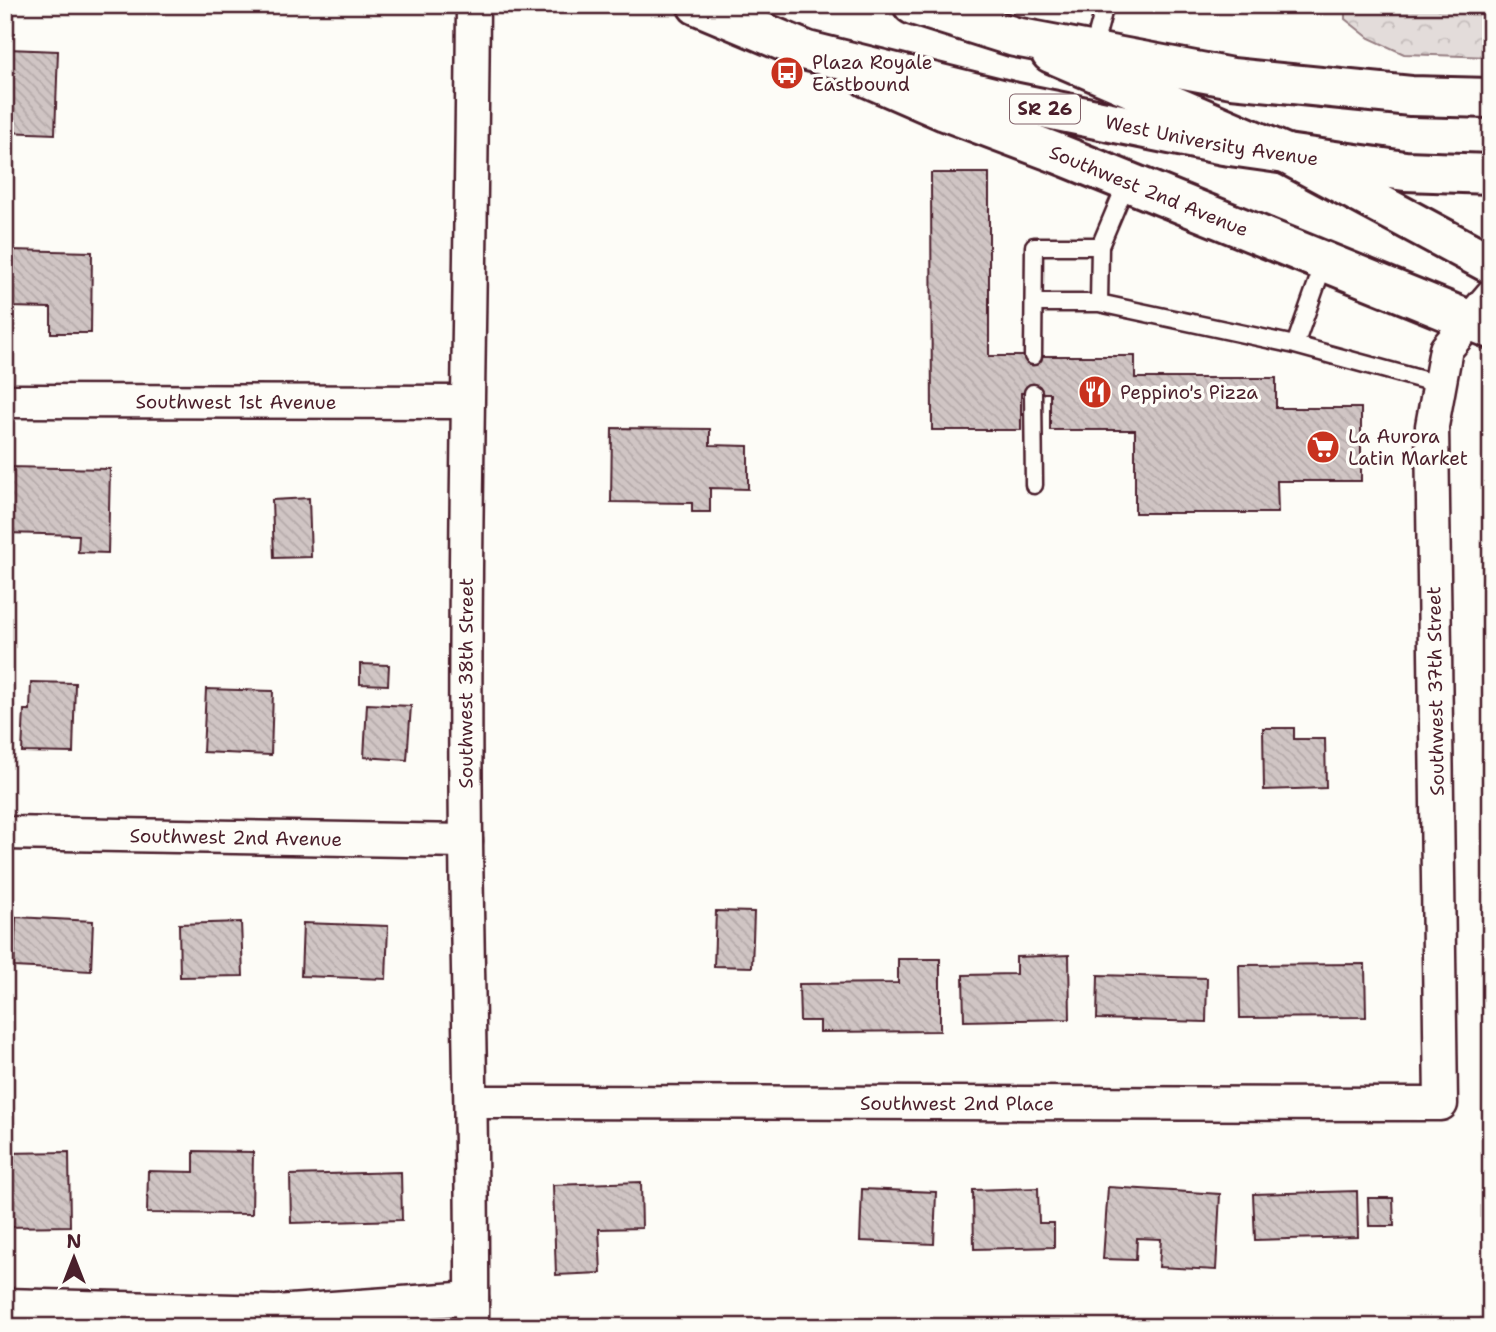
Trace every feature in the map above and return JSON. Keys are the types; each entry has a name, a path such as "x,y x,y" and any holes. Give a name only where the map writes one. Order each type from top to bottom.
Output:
{"main road":[{"name":"West University Avenue","path":"697,5 807,51 1013,102 1223,145 1405,171 1491,174"},
{"path":"914,5 1015,37 1286,154 1410,223 1491,264"},
{"path":"1015,37 1232,78 1411,96 1491,98"},
{"name":"Southwest 2nd Avenue","path":"807,51 945,111 1324,263 1483,315"}],"street":[{"name":"Southwest 38th Street","path":"472,5 467,402 466,841 472,1102 472,1312"},
{"name":"Southwest 37th Street","path":"1441,1104 1432,426 1446,349 1483,315"},
{"name":"Southwest 1st Avenue","path":"5,401 467,402"},
{"name":"Southwest 2nd Avenue","path":"5,833 466,841"},
{"name":"Southwest 2nd Place","path":"472,1102 1441,1104"},
{"path":"5,1305 276,1312 472,1312"}],"lane":[{"path":"1093,50 1105,5"},
{"path":"1099,303 1100,246 1127,182"},
{"path":"1033,356 1034,246 1100,246"},
{"path":"1295,345 1324,263"},
{"path":"1034,303 1099,303 1295,345 1438,384"},
{"path":"1033,393 1034,485"}],"green space":[{"path":"1345,5 1485,5 1485,29 1491,42 1491,57 1404,54 1369,38 1345,19"}],"building":[{"path":"8,49 58,51 55,134 5,132"},
{"path":"931,173 989,173 989,356 1135,356 1135,378 1276,378 1276,408 1361,408 1361,481 1277,481 1278,513 1135,513 1135,430 1050,430 1050,393 1021,393 1021,430 932,430"},
{"path":"11,250 92,252 91,333 51,333 51,308 10,307"},
{"path":"612,428 710,429 710,445 748,446 748,489 710,488 710,512 692,512 692,503 611,502"},
{"path":"8,467 110,469 108,553 78,552 79,535 6,533"},
{"path":"309,498 311,557 274,558 272,500"},
{"path":"360,664 389,665 388,685 360,684"},
{"path":"31,682 75,683 73,753 22,752 24,710 30,710"},
{"path":"206,689 273,691 271,755 203,752"},
{"path":"367,704 411,706 407,760 364,757"},
{"path":"1263,728 1294,728 1294,739 1325,739 1326,788 1264,790"},
{"path":"716,911 754,912 752,967 714,966"},
{"path":"16,917 93,921 91,971 14,967"},
{"path":"241,922 243,976 180,977 179,924"},
{"path":"303,923 388,926 386,979 301,976"},
{"path":"1069,955 1070,1019 964,1021 963,975 1016,974 1016,957"},
{"path":"898,959 940,959 940,1031 820,1032 820,1021 800,1021 799,984 898,983"},
{"path":"1365,964 1366,1017 1240,1018 1239,965"},
{"path":"1098,975 1207,978 1206,1022 1097,1019"},
{"path":"194,1151 253,1152 252,1214 147,1213 148,1171 194,1172"},
{"path":"69,1152 70,1226 5,1227 5,1153"},
{"path":"401,1172 402,1220 291,1223 290,1175"},
{"path":"641,1182 642,1228 599,1229 601,1273 556,1275 553,1185"},
{"path":"1108,1187 1220,1194 1216,1270 1159,1267 1161,1239 1137,1238 1136,1260 1103,1259"},
{"path":"1038,1188 1039,1223 1054,1223 1054,1247 974,1249 973,1190"},
{"path":"862,1189 936,1192 934,1244 860,1241"},
{"path":"1357,1191 1358,1237 1255,1240 1253,1194"},
{"path":"1368,1198 1393,1198 1394,1226 1369,1226"}],"place":[{"name":"Plaza Royale Eastbound","path":"787,73"},
{"name":"Peppino's Pizza","path":"1095,392"},
{"name":"La Aurora Latin Market","path":"1323,447"}]}
